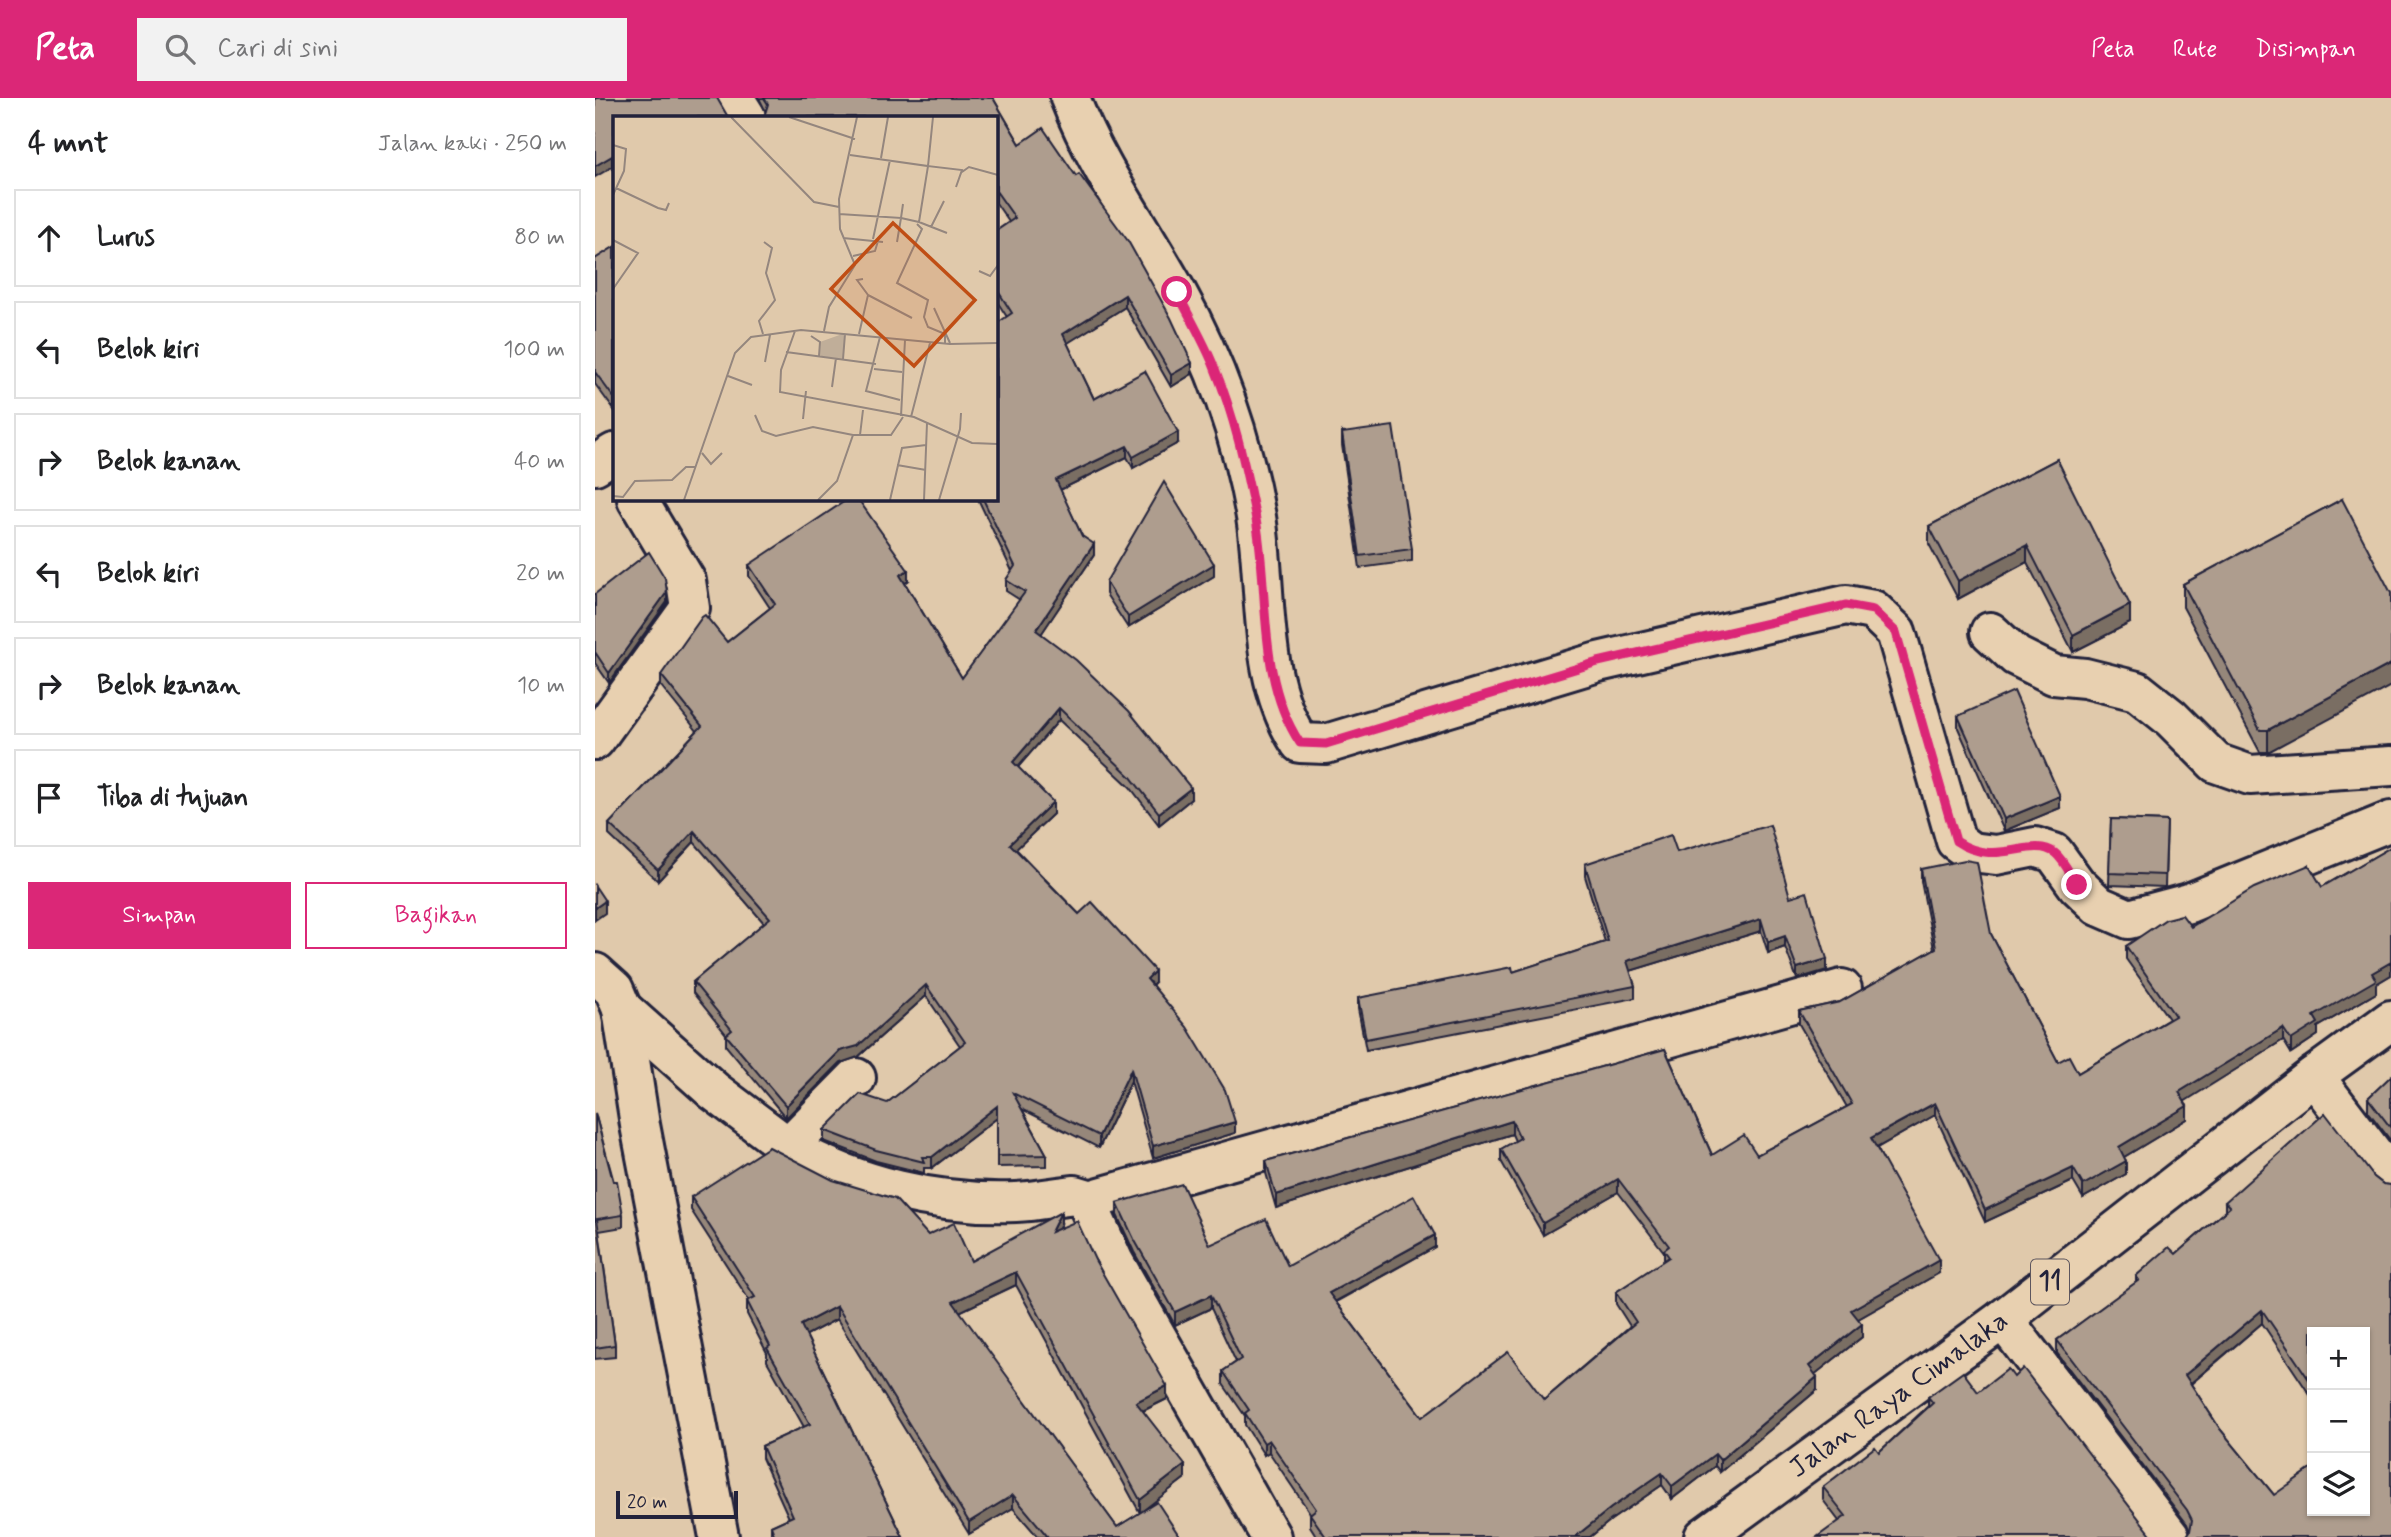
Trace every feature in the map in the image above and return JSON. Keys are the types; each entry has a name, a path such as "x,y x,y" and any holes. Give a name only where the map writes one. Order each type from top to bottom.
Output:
{"main road":[{"path":"734,98 745,116"},
{"path":"1070,98 1114,190 1177,292 1215,368 1236,429 1256,517 1273,679 1286,723 1300,743 1326,744 1598,662 1846,605 1873,610 1896,632 1956,841 1971,852 1996,855 2035,847 2055,853 2077,885 2099,906 2129,919 2189,904 2391,821"},
{"path":"595,740 690,608 686,581 638,500"},
{"path":"1990,632 2016,656 2054,676 2085,678 2137,691 2217,763 2250,775 2391,766"},
{"path":"595,973 614,990 626,1033 719,1537"},
{"path":"1090,1211 1842,989"},
{"name":"Jalan Raya Cimalaka","path":"1704,1537 2003,1319 2314,1076 2391,1020"},
{"path":"626,1033 714,1091 788,1147 866,1182 915,1195 963,1201 1017,1202 1076,1195 1090,1211 1271,1537"},
{"path":"2314,1076 2391,1177"},
{"path":"788,1147 856,1079"},
{"path":"2003,1319 2170,1537"}],"building":[{"path":"595,98 717,98 727,116 613,116 613,158 595,166"},
{"path":"764,98 993,98 1020,144 1043,128 1076,176 1079,174 1128,241 1171,318 1192,363 1171,375 1125,295 1063,334 1094,399 1145,371 1178,432 1133,457 1127,446 1056,480 1082,536 1094,544 1036,630 1076,660 1129,711 1191,788 1159,813 1130,776 1059,708 1013,762 1053,802 1010,844 1079,914 1092,902 1155,971 1147,979 1187,1027 1225,1090 1235,1122 1153,1146 1131,1069 1099,1136 1013,1093 1047,1155 997,1156 997,1106 932,1157 922,1157 924,1162 876,1150 824,1130 860,1094 887,1103 965,1042 926,985 858,1046 840,1051 786,1106 726,1035 732,1030 693,982 770,918 694,831 658,870 609,824 702,726 661,675 702,617 705,615 727,642 775,604 749,565 846,500 859,500 908,570 900,575 962,678 1025,592 1006,580 1015,566 983,500 997,500 997,323 1012,313 997,290 997,230 1015,218 997,192 997,116 764,116 768,104"},
{"path":"613,248 613,397 595,372 595,259"},
{"path":"1393,426 1412,549 1360,556 1342,433"},
{"path":"2057,459 2130,605 2073,635 2027,545 1958,581 1929,526"},
{"path":"1164,482 1214,564 1128,617 1106,582"},
{"path":"2342,499 2391,593 2391,664 2268,730 2260,730 2183,584"},
{"path":"649,552 665,578 667,592 609,673 595,652 595,594"},
{"path":"2014,691 2060,796 2004,819 1958,716"},
{"path":"2111,819 2167,821 2165,875 2109,873"},
{"path":"1770,825 1790,897 1807,892 1827,959 1797,968 1785,936 1768,942 1761,919 1627,961 1635,986 1366,1039 1358,998 1512,967 1513,972 1608,941 1585,864 1671,835 1677,852"},
{"path":"2391,847 2391,962 2372,973 2376,980 2314,1016 2318,1023 2291,1040 2283,1028 2179,1092 2187,1106 2119,1147 2126,1161 2083,1185 2073,1168 1985,1210 1935,1103 1871,1138 1939,1260 1851,1310 1862,1324 1809,1366 1817,1377 1720,1460 1715,1454 1672,1486 1662,1473 1575,1537 1326,1537 1310,1514 1316,1509 1269,1440 1264,1443 1245,1413 1249,1410 1223,1371 1241,1359 1211,1295 1175,1312 1117,1203 1182,1184 1210,1245 1266,1219 1288,1266 1414,1196 1435,1235 1329,1293 1422,1417 1508,1352 1544,1400 1636,1322 1616,1292 1669,1257 1664,1250 1669,1246 1618,1179 1543,1223 1501,1149 1520,1138 1512,1121 1276,1195 1266,1161 1665,1049 1712,1155 1744,1135 1757,1155 1852,1104 1799,1011 1840,1002 1936,948 1921,869 1965,860 1977,862 1991,934 2058,1062 2069,1056 2078,1073 2175,1016 2126,946 2166,919 2182,915 2191,927 2254,888 2309,865 2322,887"},
{"path":"595,886 605,901 595,908"},
{"path":"2391,1076 2391,1128 2368,1098"},
{"path":"595,1113 613,1181 617,1181 623,1215 597,1219 615,1345 595,1348"},
{"path":"2325,1113 2374,1177 2383,1184 2391,1185 2391,1537 2186,1537 2192,1520 2187,1510 2057,1340 2139,1280 2136,1276 2169,1247 2176,1254 2230,1207 2225,1202","holes":["2262,1310 2307,1377 2307,1327 2370,1327 2370,1516 2307,1516 2307,1472 2274,1495 2220,1429 2185,1375"]},
{"path":"769,1147 833,1180 895,1199 928,1235 954,1223 971,1261 1061,1212 1051,1232 1077,1221 1095,1260 1167,1386 1136,1402 1185,1465 1140,1500 1016,1272 953,1302 1117,1527 1157,1502 1180,1537 1048,1537 1013,1495 969,1522 837,1306 801,1325 903,1537 775,1537 771,1526 793,1516 762,1446 810,1424 767,1348 770,1346 747,1301 755,1297 691,1197"},
{"path":"2023,1368 2153,1537 1817,1537 1846,1516 1823,1487 1875,1447 1879,1452 1933,1403 1928,1397 1963,1372 1978,1392 2008,1369 2014,1377"}],"route":[{"path":"1177,292 1215,368 1236,429 1256,517 1273,679 1286,723 1300,743 1326,744 1524,682 1598,662 1846,605 1873,610 1896,632 1956,841 1971,852 1996,855 2035,847 2055,853 2077,885"}]}
